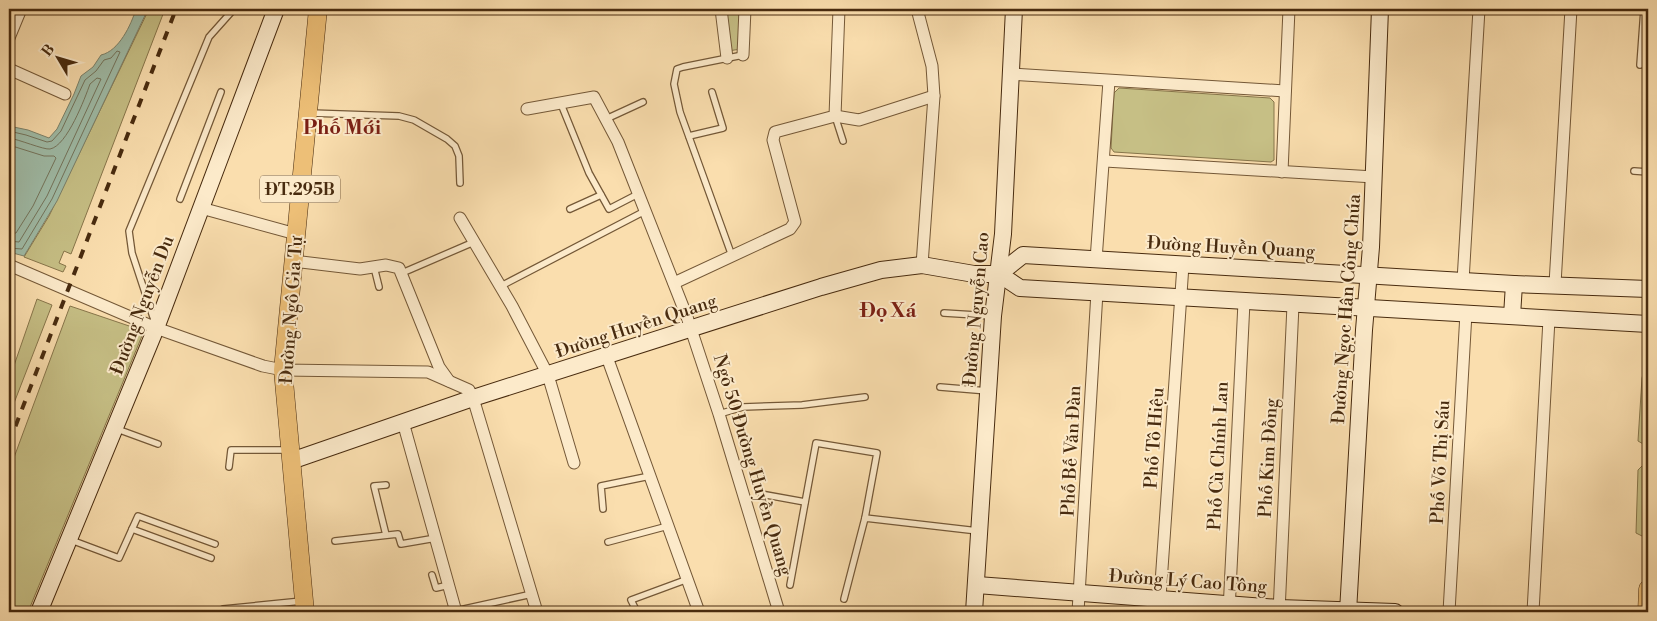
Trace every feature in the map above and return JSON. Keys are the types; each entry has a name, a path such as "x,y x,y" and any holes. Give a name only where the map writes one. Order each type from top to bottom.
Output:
{"main road":[{"name":"Đường Ngô Gia Tự","path":"305,606 283,370 318,9"},
{"path":"1647,612 1648,589"}],"street":[{"path":"9,38 22,9"},
{"name":"Đường Nguyễn Du","path":"39,612 156,328 276,9"},
{"path":"721,9 727,58"},
{"path":"743,55 745,9"},
{"path":"834,116 839,9"},
{"path":"917,9 932,66 934,96 922,265"},
{"name":"Đường Nguyễn Cao","path":"974,612 993,316 999,274 1014,9"},
{"path":"1282,172 1289,9"},
{"name":"Đường Ngọc Hân Công Chúa","path":"1348,611 1366,307 1370,274 1380,9"},
{"path":"1463,281 1479,9"},
{"path":"1554,284 1571,9"},
{"path":"9,69 65,94"},
{"path":"1010,74 1285,91"},
{"path":"1096,260 1105,161 1108,81"},
{"path":"674,283 790,229 794,222 773,140 775,132 834,116 859,120 934,96"},
{"name":"Ngõ 50 Đường Huyền Quang","path":"560,104 594,97 606,119 692,329 779,612"},
{"path":"527,109 560,104"},
{"path":"1105,161 1374,177"},
{"path":"201,208 296,234"},
{"path":"460,218 501,286 548,375 574,463"},
{"name":"Đường Huyền Quang","path":"291,456 607,357 821,287 873,272 922,265 974,274 999,274 1023,254 1096,260 1370,274 1514,284 1648,289"},
{"path":"293,262 360,269 386,266 401,271 439,366 449,381"},
{"path":"9,265 156,328 264,366 283,370 424,372 469,390 537,612"},
{"name":"Phố Tô Hiệu","path":"1160,606 1183,265"},
{"path":"999,274 1020,288 1648,324"},
{"path":"1512,316 1514,284"},
{"name":"Phố Bế Văn Đàn","path":"1078,612 1081,594 1097,292"},
{"name":"Phố Cù Chính Lan","path":"1229,608 1244,302"},
{"name":"Phố Kim Đồng","path":"1279,610 1293,305"},
{"name":"Phố Võ Thị Sáu","path":"1449,612 1466,313"},
{"path":"1533,612 1549,319"},
{"path":"607,357 700,612"},
{"path":"403,422 436,538 454,612"},
{"name":"Đường Lý Cao Tông","path":"977,585 1081,594 1160,606 1395,612"}],"lane":[{"path":"156,328 132,252 129,231 209,37 234,9"},
{"path":"546,9 557,10"},
{"path":"1640,65 1644,9"},
{"path":"732,256 689,136 674,84 674,74 677,69 683,67 743,55"},
{"path":"180,199 221,92"},
{"path":"689,136 724,128 712,92"},
{"path":"606,119 642,102"},
{"path":"560,104 589,173 609,209 638,194"},
{"path":"308,113 399,116 414,120 447,139 455,146 458,156 460,182"},
{"path":"834,116 842,141"},
{"path":"1634,171 1648,172"},
{"path":"570,209 602,196"},
{"path":"501,286 645,211"},
{"path":"401,271 474,242"},
{"path":"374,267 379,286"},
{"path":"944,313 993,316"},
{"path":"940,387 989,391"},
{"path":"719,414 743,407 802,405 865,397"},
{"path":"115,428 158,444"},
{"path":"790,585 816,443 877,453 865,518 844,599"},
{"path":"229,467 231,450 291,456"},
{"path":"603,509 601,486 650,476"},
{"path":"386,485 374,486 386,535"},
{"path":"761,494 805,502"},
{"path":"69,540 119,558 138,516 214,544"},
{"path":"865,518 980,531"},
{"path":"608,542 668,526"},
{"path":"132,530 211,558"},
{"path":"335,541 398,534 401,544 436,538"},
{"path":"432,575 436,588 448,585"},
{"path":"636,612 631,600 688,580"},
{"path":"454,612 532,594"},
{"path":"223,612 223,609 305,606"}],"shaded area":[{"path":"149,9 165,9 71,254 64,251 59,263 66,266 63,272 24,257 49,216"},
{"path":"723,9 742,9 741,49 728,51"},
{"path":"1119,88 1270,98 1274,102 1274,160 1271,162 1114,152 1111,148 1114,93"},
{"path":"37,299 52,305 9,416 9,380"},
{"path":"70,306 144,331 28,612 9,612 9,471"},
{"path":"1648,367 1648,443 1645,445 1638,441 1642,378 1644,370"},
{"path":"1644,464 1648,466 1648,469 1645,532 1642,536 1636,533 1638,470"}],"water":[{"path":"136,9 148,9 57,201 24,256 9,252 9,126 28,130 49,138 57,129 81,76 93,67 101,55 107,53 119,43"}],"railway":[{"path":"9,443 176,9"}],"district":[{"name":"Phố Mới","path":"342,127"},
{"name":"Đọ Xá","path":"888,310"}]}
